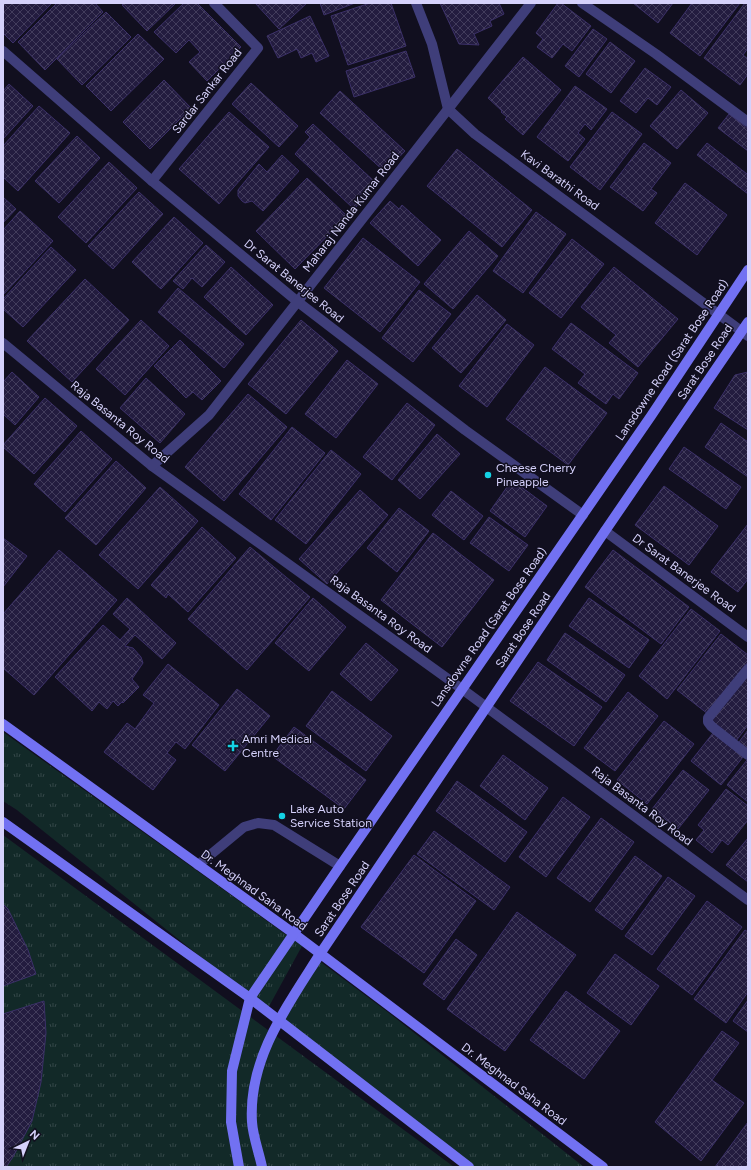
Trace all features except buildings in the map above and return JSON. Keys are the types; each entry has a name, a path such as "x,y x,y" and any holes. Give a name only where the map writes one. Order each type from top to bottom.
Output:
{"main road":[{"name":"Lansdowne Road (Sarat Bose Road)","path":"239,1167 231,1122 232,1070 250,998 293,933 583,515 748,270"},
{"name":"Sarat Bose Road","path":"262,1167 252,1123 253,1090 264,1052 278,1020 320,954 605,531 745,334 748,322"},
{"name":"Dr. Meghnad Saha Road","path":"3,724 293,933 603,1167"},
{"path":"3,822 250,998 469,1167"}],"street":[{"name":"Sardar Sankar Road","path":"152,181 258,48 214,3"},
{"path":"416,3 432,44 448,109"},
{"name":"Maharaj Nanda Kumar Road","path":"152,466 209,415 531,3"},
{"path":"582,3 748,122"},
{"name":"Dr Sarat Banerjee Road","path":"3,50 152,181 298,302 465,430 583,515"},
{"name":"Kavi Barathi Road","path":"448,109 475,134 745,334"},
{"name":"Raja Basanta Roy Road","path":"3,343 152,466 462,688 748,900"},
{"name":"Dr Sarat Banerjee Road","path":"605,531 748,637"},
{"path":"748,669 708,718 708,722 711,726 748,755"},
{"path":"198,866 244,827 258,823 274,825 340,866"}],"green space":[{"path":"3,732 302,946 267,1010 17,810 3,801"},
{"path":"3,835 423,1144 454,1167 3,1167"},
{"path":"314,957 389,1013 584,1167 471,1167 278,1016"}],"place":[{"name":"Cheese Cherry Pineapple","path":"488,475"},
{"name":"Amri Medical Centre","path":"233,746"},
{"name":"Lake Auto Service Station","path":"282,816"}]}
